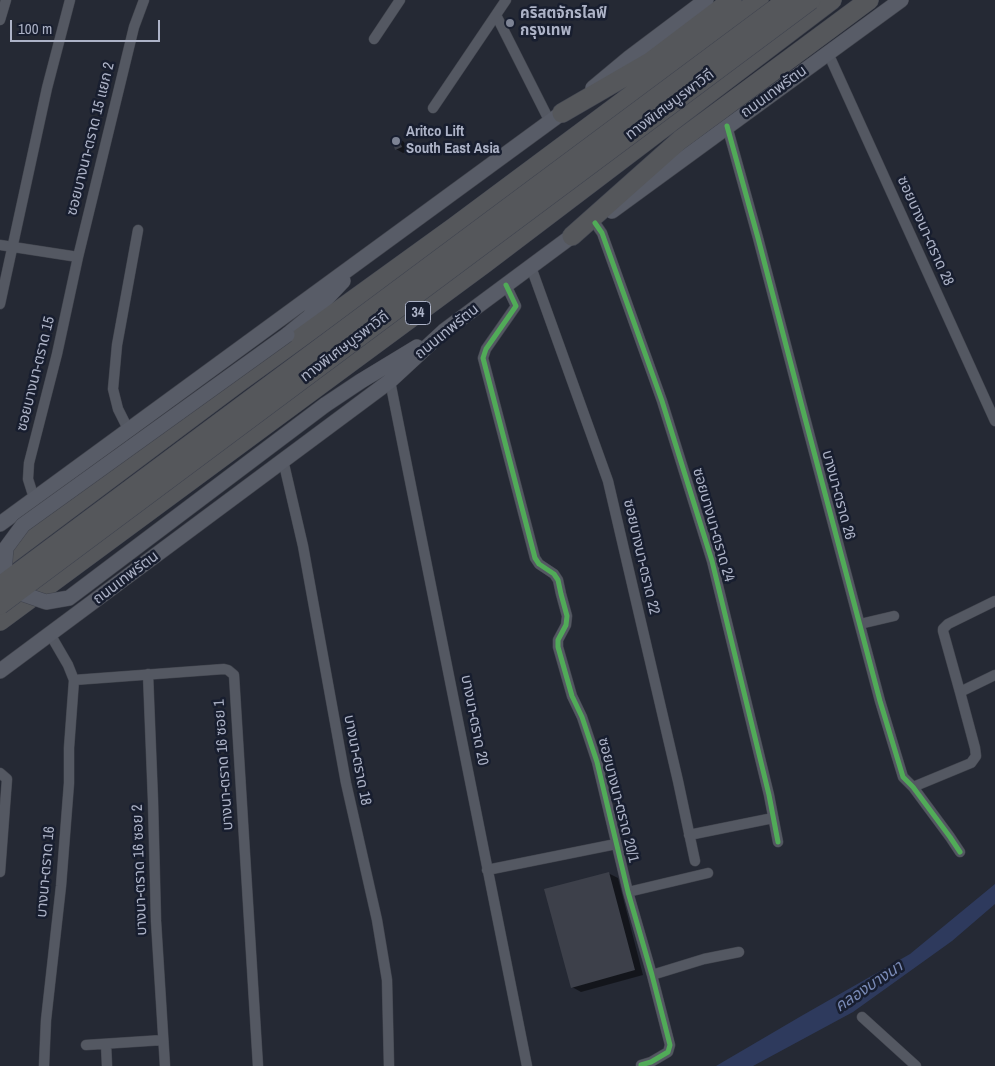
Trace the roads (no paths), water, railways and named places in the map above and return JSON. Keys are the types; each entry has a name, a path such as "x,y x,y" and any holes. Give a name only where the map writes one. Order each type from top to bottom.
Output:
{"highway":[{"path":"547,158 650,62 732,0"},
{"path":"0,561 238,383 446,233 759,0"},
{"name":"ทางพิเศษบูรพาวิถี","path":"0,586 786,0"},
{"name":"ทางพิเศษบูรพาวิถี","path":"4,613 811,0"},
{"name":"ถนนเทพรัตน","path":"4,613 271,422 832,0"},
{"path":"572,236 680,140 869,0"},
{"path":"556,118 650,62"},
{"path":"526,231 680,140"},
{"path":"0,632 4,613"}],"main road":[{"path":"0,524 556,118 629,58 706,0"},
{"name":"ถนนเทพรัตน","path":"0,671 390,381 444,331 572,236 595,223 901,0"},
{"path":"368,254 309,317 23,525 6,548 4,573 20,593 46,602 69,598 325,406 444,331"}],"street":[{"path":"0,20 6,0"},
{"path":"0,304 47,88 70,0"},
{"name":"ซอยบางนา-ตราด 15 แยก 2","path":"78,257 134,27 144,0"},
{"path":"374,39 400,0"},
{"path":"434,108 506,0"},
{"path":"496,15 556,118"},
{"name":"ซอยบางนา-ตราด 28","path":"828,54 995,421"},
{"name":"บางนา-ตราด 26","path":"727,126 880,701 903,777 913,787 960,852"},
{"name":"ซอยบางนา-ตราด 24","path":"595,223 602,234 662,401 712,562 778,842"},
{"path":"128,429 118,409 113,389 117,345 138,230"},
{"path":"0,245 78,257"},
{"name":"ซอยบางนา-ตราด 15","path":"34,498 28,479 29,463 57,354 78,257"},
{"name":"ซอยบางนา-ตราด 22","path":"531,267 608,481 695,861"},
{"name":"ซอยบางนา-ตราด 20/1","path":"506,285 516,306 486,349 483,358 535,558 554,574 558,580 567,616 566,625 558,640 558,647 572,696 582,717 597,762 628,892 652,975 670,1048 668,1052 651,1062 641,1065"},
{"name":"บางนา-ตราด 20","path":"390,381 527,1066"},
{"name":"บางนา-ตราด 18","path":"284,460 303,546 346,783 377,920 387,980 389,1066"},
{"path":"913,787 971,763 976,756 943,629 948,624 995,601"},
{"path":"860,624 894,616"},
{"path":"50,634 68,665 74,680"},
{"name":"บางนา-ตราด 16 ซอย 1","path":"74,680 224,669 234,675 258,1066"},
{"name":"บางนา-ตราด 16 ซอย 2","path":"148,674 156,921 165,1066"},
{"path":"960,692 995,676"},
{"name":"บางนา-ตราด 16","path":"44,1066 46,1020 61,886 74,680"},
{"path":"0,773 6,779 0,872"},
{"path":"689,835 773,818"},
{"path":"488,870 616,844"},
{"path":"628,892 708,873"},
{"path":"652,975 704,959 739,952"},
{"path":"862,1017 916,1066"},
{"path":"86,1045 163,1040"},
{"path":"106,1044 107,1066"}],"water":[{"name":"คลองบางนา","path":"995,884 995,904 952,941 853,1012 753,1066 716,1066 910,954"}],"place":[{"name":"คริสตจักรไลฟ์ กรุงเทพ","path":"510,23"},
{"name":"Aritco Lift South East Asia","path":"396,141"}]}
